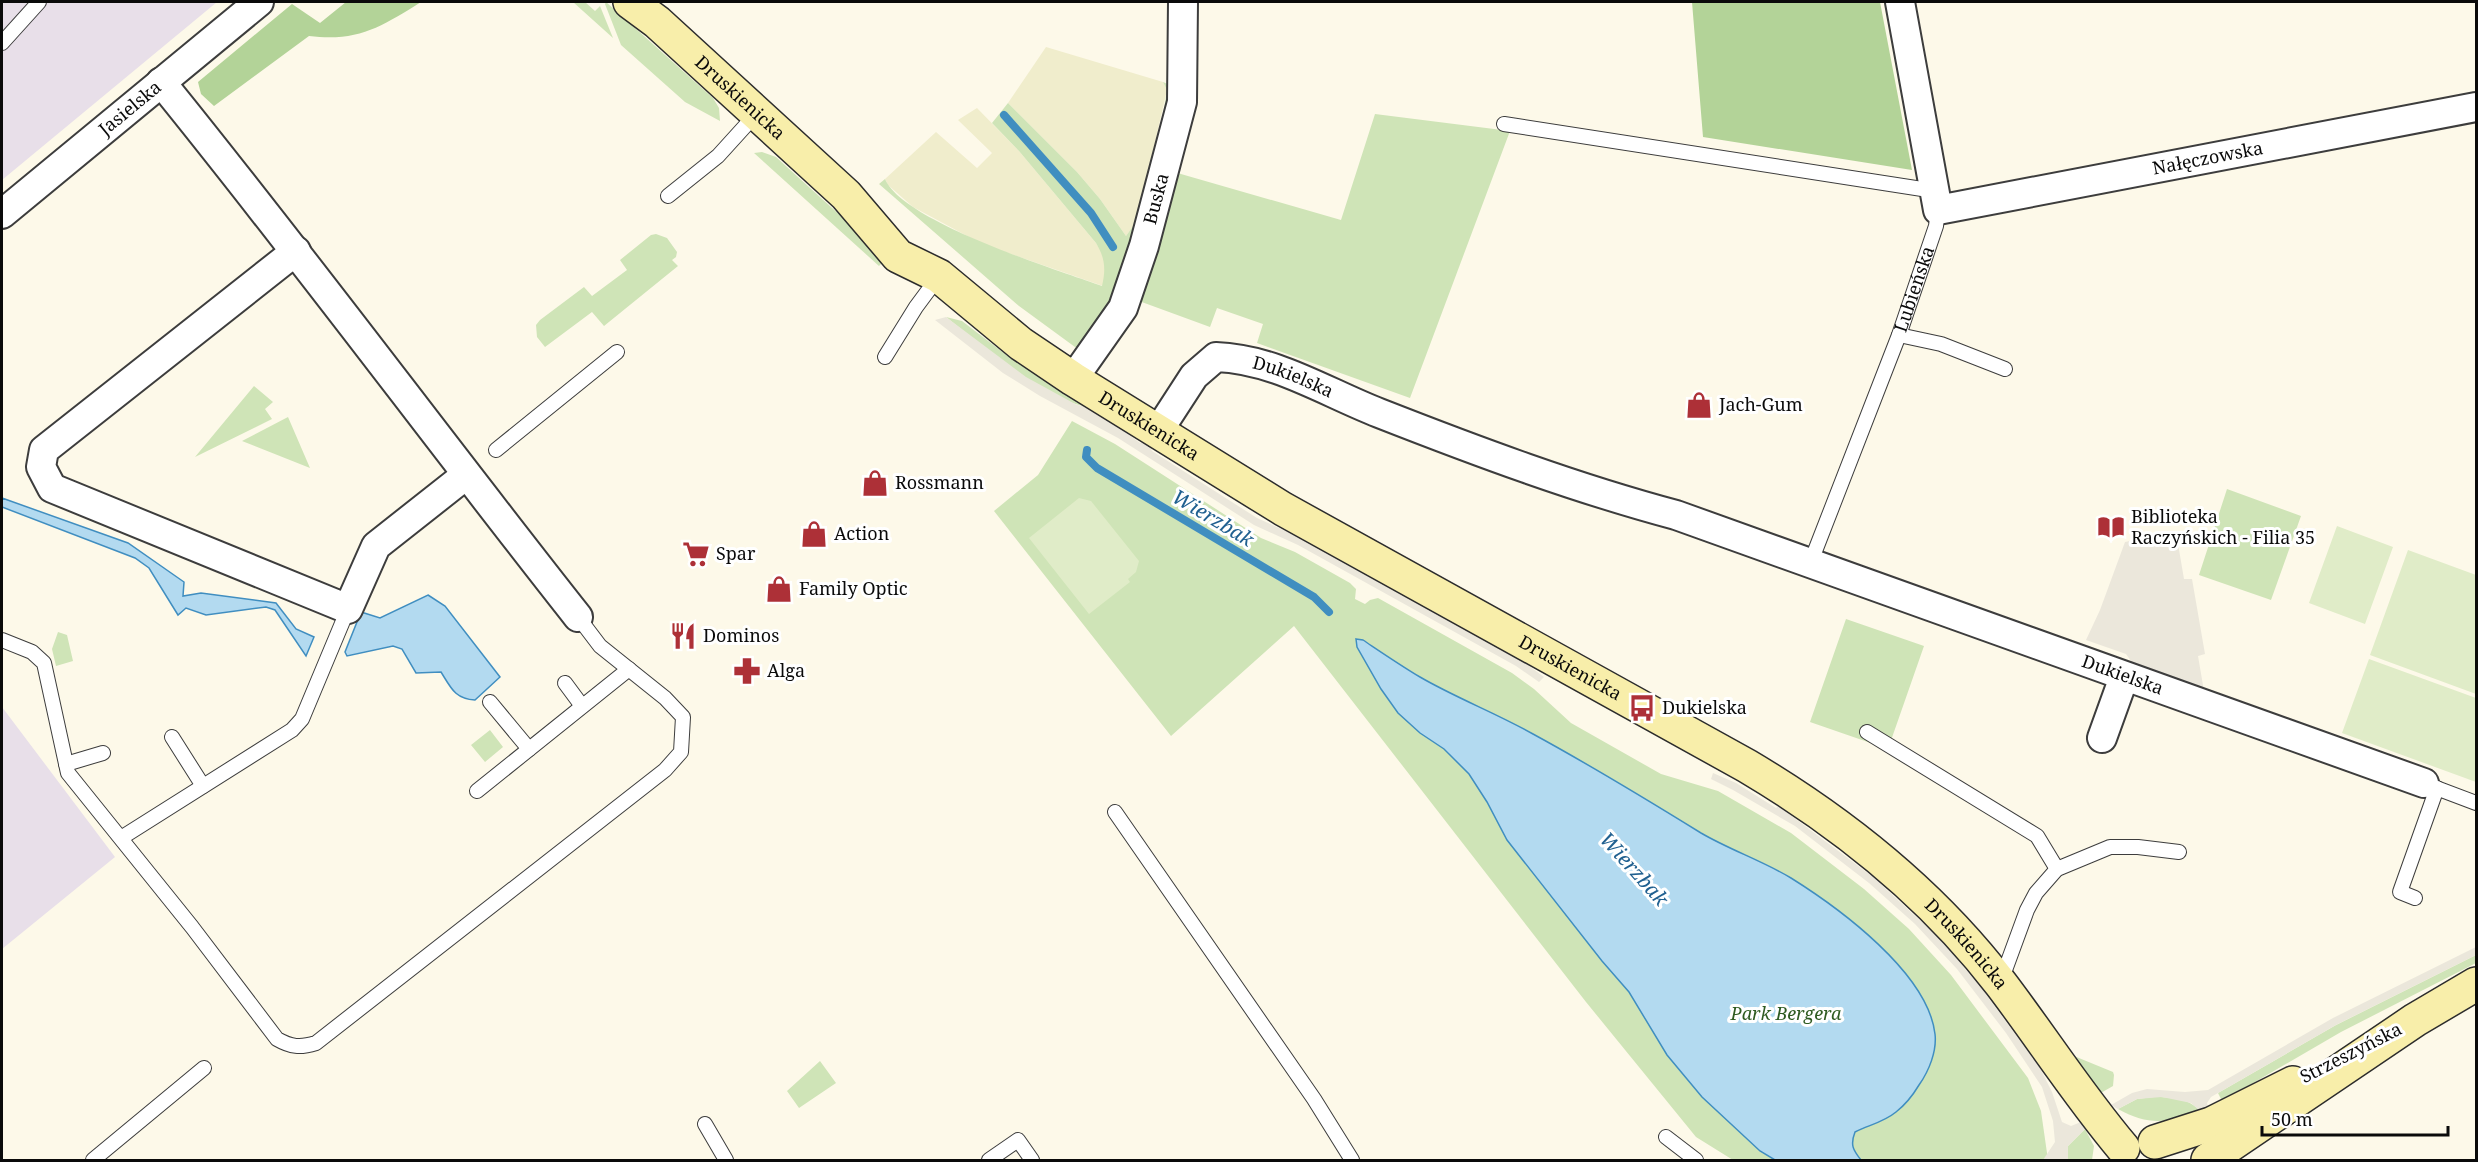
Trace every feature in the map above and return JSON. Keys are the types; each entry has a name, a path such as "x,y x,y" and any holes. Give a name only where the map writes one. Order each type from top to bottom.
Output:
{"street":[{"name":"Jasielska","path":"2,214 259,2"},
{"name":"Druskienicka","path":"630,2 657,22 846,195 898,256 939,276 1021,344 1158,433 1283,509 1784,788 1843,830 1922,896 1955,929 2000,983 2118,1154"},
{"name":"Buska","path":"1073,379 1123,308 1144,246 1182,102 1183,2"},
{"name":"Lubieńska","path":"1900,2 1937,201"},
{"path":"161,82 296,251 466,475 579,617"},
{"name":"Nałęczowska","path":"1937,201 2476,107"},
{"path":"296,251 44,450 41,467 52,488 348,609 376,546 466,475"},
{"name":"Dukielska","path":"1158,433 1194,376 1216,357 1239,358 1306,380 1376,412 1612,498 1676,515 2430,786"},
{"path":"2102,738 2124,677"},
{"name":"Strzeszyńska","path":"2118,1154 2138,1140 2164,1151 2211,1124 2415,1020 2476,984"},
{"name":"Strzeszyńska","path":"2208,1161 2415,1020"}],"lane":[{"path":"2,43 39,2"},
{"path":"668,196 718,156 757,113"},
{"path":"1504,124 1937,201"},
{"name":"Lubieńska","path":"1810,564 1899,335 1936,226 1937,201"},
{"path":"885,357 916,307 939,276"},
{"path":"1899,335 1941,344 2005,369"},
{"path":"496,450 617,352"},
{"path":"121,838 292,730 302,719 348,609"},
{"path":"2,640 32,652 44,663 68,773 278,1039 289,1046 303,1047 316,1043 665,770 681,752 683,717 600,645 579,617"},
{"path":"477,791 629,669"},
{"path":"565,683 582,706"},
{"path":"490,702 529,749"},
{"path":"1867,732 2037,836 2057,869"},
{"path":"172,737 203,786"},
{"path":"66,764 104,753"},
{"path":"2415,898 2400,892 2430,786"},
{"name":"Dukielska","path":"2430,786 2476,803"},
{"path":"1115,812 1314,1099 1352,1161"},
{"path":"2000,983 2027,910 2036,893 2057,869 2110,847 2139,846 2179,852"},
{"path":"93,1161 204,1068"},
{"path":"705,1124 726,1161"},
{"path":"1666,1137 1696,1161"},
{"path":"989,1161 1018,1140 1032,1161"}],"shaded area":[{"path":"2,2 217,2 2,180"},
{"path":"1046,47 1163,82 1167,90 1146,182 1133,226 1126,236 1100,199 1077,172 1008,103"},
{"path":"977,108 1019,151 1096,243 1103,254 1106,269 1103,286 982,244 913,207 888,185 885,179 936,132 977,168 992,153 958,120"},
{"path":"946,317 1026,377 1077,405 1091,407 1140,443 1144,442 1150,446 1152,451 1257,518 1303,539 1521,660 1544,677 1539,682 1516,666 1298,545 1254,525 1118,438 1040,396 1003,373 935,320"},
{"path":"2176,532 2184,579 2192,579 2205,654 2198,656 2205,697 2128,669 2131,661 2126,654 2086,640 2100,610 2125,542"},
{"path":"2,707 115,857 2,949"},
{"path":"1713,773 1736,783 1776,808 1781,804 1789,814 1873,877 1941,940 1982,989 2040,1068 2052,1092 2062,1122 2071,1126 2081,1122 2085,1129 2068,1146 2068,1160 2043,1160 2055,1142 2053,1121 2042,1087 2006,1033 1957,969 1915,924 1869,883 1795,826 1711,779"},
{"path":"2476,947 2476,955 2336,1025 2211,1097 2207,1103 2208,1108 2201,1112 2191,1103 2162,1097 2137,1099 2118,1109 2111,1105 2132,1093 2147,1089 2185,1092 2208,1090 2333,1018"}],"green space":[{"path":"346,2 421,2 394,19 368,31 342,37 309,36 214,106 201,94 198,82 292,4 320,23"},
{"path":"573,2 585,2 595,11 600,6 613,38"},
{"path":"606,2 713,98 719,108 720,121 685,102 621,45"},
{"path":"1692,2 1880,2 1912,170 1703,137"},
{"path":"1163,82 1177,88 1119,294 1081,347 1075,347 1019,306 879,184 885,179 898,195 920,212 950,228 983,243 1102,286 1104,264 1096,243 1019,151 992,123 1008,103 1077,172 1100,199 1126,236 1133,226 1162,120 1167,90"},
{"path":"1375,114 1510,131 1410,398 1257,343 1263,324 1217,308 1210,327 1139,301 1174,172 1341,220"},
{"path":"762,152 776,157 887,258 879,266 754,153"},
{"path":"656,234 667,238 677,252 676,257 672,260 678,266 604,326 592,312 545,347 537,337 536,325 540,320 584,287 592,296 627,270 620,260 651,235"},
{"path":"946,317 962,321 1013,360 1091,407 1076,404 1037,385 995,356"},
{"path":"254,386 273,402 265,409 272,419 195,457"},
{"path":"288,417 310,468 242,441"},
{"name":"Park Bergera","path":"1072,421 1115,444 1261,538 1295,552 1350,583 1356,589 1355,599 1365,604 1378,598 1512,673 1534,689 1571,723 1661,774 1718,791 1791,833 1864,889 1909,929 1951,975 2028,1078 2041,1111 2048,1160 1733,1160 1696,1137 1586,1002 1294,626 1171,736 994,511 1038,475"},
{"path":"2227,489 2301,516 2271,600 2199,575"},
{"path":"1079,498 1091,501 1139,561 1136,572 1128,579 1130,582 1089,614 1029,538"},
{"path":"2337,526 2393,547 2365,624 2309,603"},
{"path":"2408,550 2476,575 2476,694 2370,655"},
{"path":"1846,619 1924,646 1888,749 1810,722"},
{"path":"58,632 67,635 73,661 56,666 52,649"},
{"path":"2369,659 2476,698 2476,782 2342,733"},
{"path":"490,730 503,747 485,762 471,745"},
{"path":"2476,955 2476,963 2341,1032 2222,1101 2218,1093 2336,1025"},
{"path":"2074,1056 2113,1072 2113,1086 2099,1094 2071,1058"},
{"path":"820,1061 836,1083 799,1108 787,1091"},
{"path":"2154,1097 2186,1101 2201,1112 2159,1121 2129,1115 2118,1109 2137,1099"},
{"path":"2085,1129 2094,1146 2092,1160 2068,1160 2068,1146"}],"water":[{"path":"2,498 128,543 184,582 183,596 201,593 276,603 296,629 314,637 306,656 275,610 266,607 206,615 186,608 178,615 149,568 135,558 2,507"},
{"path":"428,595 445,606 500,677 475,700 458,695 441,672 416,673 402,649 393,646 347,656 345,652 361,612 380,618"},
{"path":"1356,639 1363,640 1434,685 1519,726 1618,782 1701,833 1791,878 1833,906 1878,944 1916,988 1929,1011 1935,1040 1932,1061 1906,1103 1886,1118 1855,1132 1853,1147 1861,1160 1775,1160 1760,1151 1702,1097 1667,1055 1629,992 1507,840 1469,774 1444,749 1420,733 1398,713 1357,647"}],"waterway":[{"name":"Wierzbak","path":"1004,115 1091,213 1113,247"},
{"name":"Wierzbak","path":"1087,450 1086,457 1097,468 1314,597 1329,612"}],"place":[{"name":"Jach-Gum","path":"1699,405"},
{"name":"Rossmann","path":"875,483"},
{"name":"Biblioteka Raczyńskich - Filia 35","path":"2111,527"},
{"name":"Action","path":"814,534"},
{"name":"Spar","path":"696,554"},
{"name":"Family Optic","path":"779,589"},
{"name":"Dominos","path":"683,636"},
{"name":"Alga","path":"747,671"},
{"name":"Dukielska","path":"1642,708"}]}
